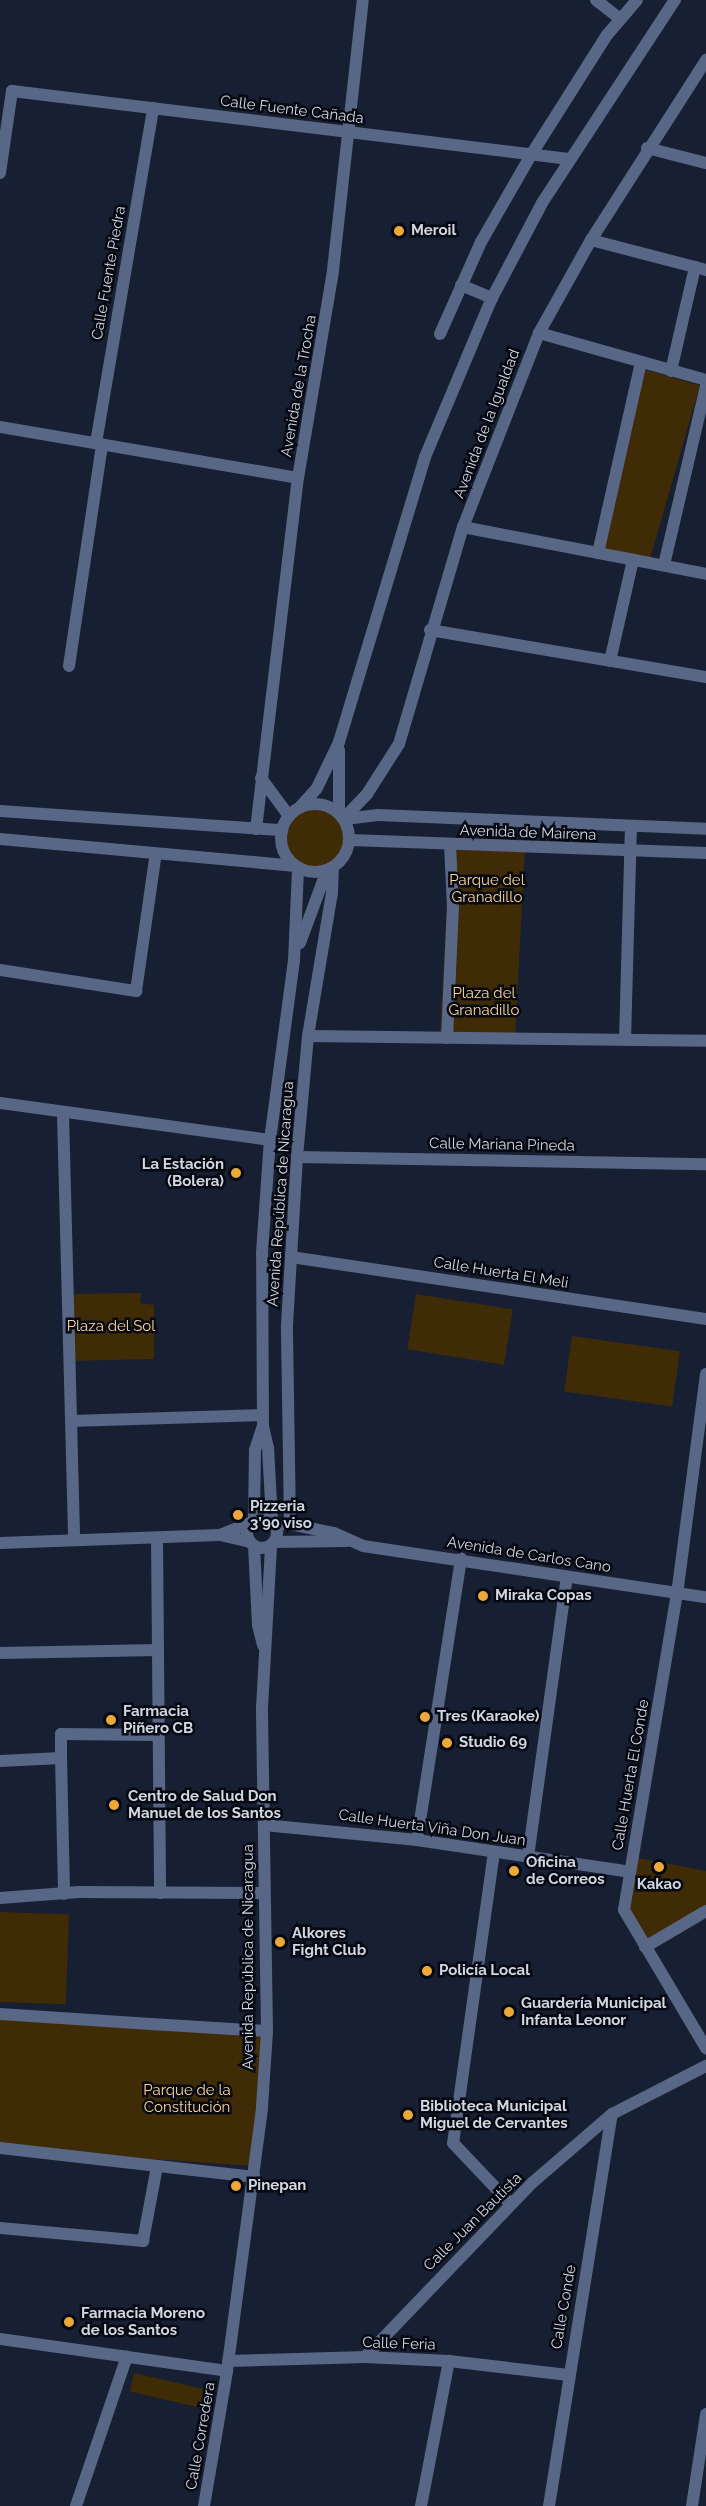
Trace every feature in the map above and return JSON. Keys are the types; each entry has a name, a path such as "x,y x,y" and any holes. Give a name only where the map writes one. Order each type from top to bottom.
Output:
{"street":[{"name":"Avenida de la Trocha","path":"256,829 298,478 321,352 351,133 363,0"},
{"path":"596,0 619,18"},
{"path":"440,334 461,285 531,155 619,18 637,0"},
{"path":"297,867 283,850 282,830 289,816 317,788 339,742 425,458 492,298 569,159 675,1"},
{"name":"Avenida de la Igualdad","path":"342,816 363,800 394,755 463,527 539,333 591,240 647,148 706,60"},
{"name":"Calle Fuente Cañada","path":"0,173 12,91 569,159"},
{"name":"Calle Fuente Piedra","path":"69,666 99,444 153,108"},
{"path":"647,148 706,164"},
{"path":"591,240 701,269 671,371"},
{"path":"461,285 492,298"},
{"path":"539,333 706,380"},
{"path":"598,553 641,362"},
{"path":"664,566 706,386"},
{"path":"0,427 298,478"},
{"path":"463,527 706,574"},
{"path":"610,661 633,560"},
{"path":"430,630 706,677"},
{"path":"0,838 297,867 312,872 330,869 344,857 350,840 342,816 339,742"},
{"path":"261,777 289,816"},
{"path":"300,807 320,803 342,816 378,815 706,830"},
{"path":"0,811 282,830"},
{"path":"626,1040 628,851 631,828"},
{"name":"Avenida de Mairena","path":"350,840 706,853"},
{"path":"447,1038 453,908 450,845"},
{"path":"0,970 136,991 156,853"},
{"name":"Avenida República de Nicaragua","path":"274,1523 268,1448 263,1421 262,1253 270,1140 294,961 297,867"},
{"name":"Avenida República de Nicaragua","path":"294,961 330,869"},
{"name":"Avenida República de Nicaragua","path":"290,1524 287,1325 297,1157 308,1036 332,893 330,869"},
{"path":"308,1036 706,1041"},
{"path":"0,1103 270,1140"},
{"path":"63,1113 74,1540"},
{"name":"Calle Mariana Pineda","path":"297,1157 706,1164"},
{"name":"Calle Huerta El Meli","path":"291,1257 706,1319"},
{"name":"Calle Huerta El Conde","path":"706,1374 678,1593 624,1910 706,2048"},
{"path":"71,1420 263,1421"},
{"name":"Avenida República de Nicaragua","path":"252,1522 255,1450 263,1421"},
{"path":"0,1542 220,1535 252,1544 273,1544 274,1523 263,1517 220,1535"},
{"path":"252,1522 247,1532 252,1544"},
{"name":"Avenida de Carlos Cano","path":"274,1523 334,1533 347,1541"},
{"path":"156,1538 160,1893"},
{"name":"Avenida de Carlos Cano","path":"273,1544 347,1541 706,1598"},
{"name":"Avenida República de Nicaragua","path":"252,1544 258,1625 264,1649"},
{"name":"Avenida República de Nicaragua","path":"228,2366 254,2177 267,2031 264,1893 264,1649 269,1623 273,1544"},
{"path":"417,1840 461,1558"},
{"path":"528,1857 567,1577"},
{"path":"0,1653 158,1650"},
{"path":"64,1894 61,1734 158,1735"},
{"path":"0,1761 61,1758"},
{"name":"Calle Huerta Viña Don Juan","path":"264,1825 417,1840 630,1872"},
{"path":"494,1852 453,2143 509,2202"},
{"path":"0,1898 64,1894 264,1893"},
{"path":"645,1947 706,1911"},
{"path":"0,2013 267,2031"},
{"name":"Calle Juan Bautista","path":"365,2356 509,2202 612,2114 706,2066"},
{"name":"Calle Conde","path":"549,2506 568,2375 612,2114"},
{"path":"0,2148 254,2177"},
{"path":"0,2228 143,2241 158,2166"},
{"name":"Calle Feria","path":"0,2339 127,2356 228,2366 365,2356 449,2361 568,2375"},
{"path":"76,2506 127,2356"},
{"path":"421,2506 449,2361"},
{"name":"Calle Corredera","path":"204,2506 228,2366"},
{"path":"692,2506 706,2414"}],"green space":[{"path":"646,370 700,385 649,561 596,546"},
{"path":"316,809 327,811 340,822 345,838 343,849 332,862 316,867 305,865 292,854 287,838 289,827 300,814"},
{"name":"Plaza del Granadillo","path":"450,845 525,849 515,1042 440,1038"},
{"name":"Plaza del Sol","path":"141,1293 140,1303 154,1305 154,1359 70,1361 68,1294"},
{"path":"416,1294 513,1309 504,1365 407,1349"},
{"path":"572,1336 680,1351 672,1407 564,1391"},
{"path":"633,1857 706,1871 706,1911 645,1947 624,1910"},
{"path":"0,1912 69,1914 66,2004 0,2002"},
{"name":"Parque de la Constitución","path":"0,2014 264,2032 255,2166 0,2148"},
{"path":"134,2373 210,2391 206,2409 130,2392"}],"place":[{"name":"Meroil","path":"399,231"},
{"name":"La Estación (Bolera)","path":"236,1173"},
{"name":"Pizzeria 3’90 viso","path":"238,1515"},
{"name":"Miraka Copas","path":"483,1596"},
{"name":"Tres (Karaoke)","path":"425,1717"},
{"name":"Farmacia Piñero CB","path":"111,1720"},
{"name":"Studio 69","path":"447,1743"},
{"name":"Centro de Salud Don Manuel de los Santos","path":"114,1805"},
{"name":"Kakao","path":"659,1867"},
{"name":"Oficina de Correos","path":"514,1871"},
{"name":"Alkores Fight Club","path":"280,1942"},
{"name":"Policía Local","path":"427,1971"},
{"name":"Guardería Municipal Infanta Leonor","path":"509,2012"},
{"name":"Biblioteca Municipal Miguel de Cervantes","path":"408,2115"},
{"name":"Pinepan","path":"236,2186"},
{"name":"Farmacia Moreno de los Santos","path":"69,2322"}],"park label":[{"name":"Parque del Granadillo","path":"487,888"}]}
